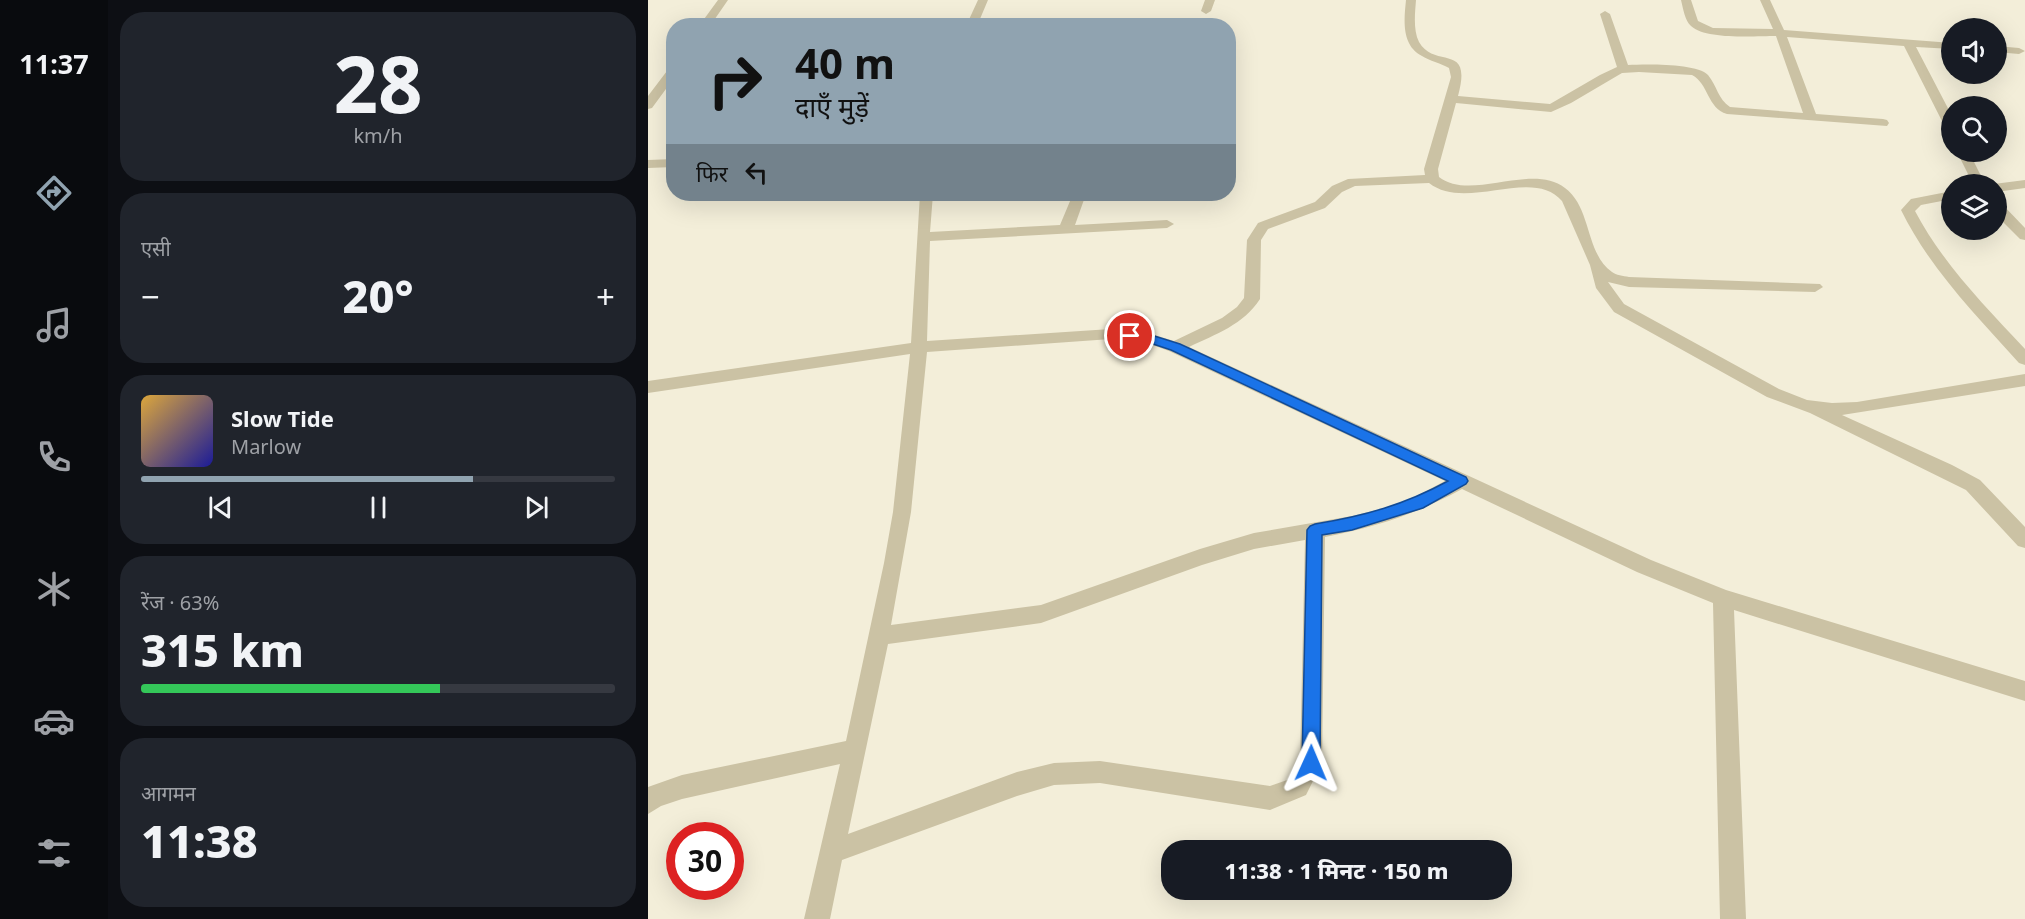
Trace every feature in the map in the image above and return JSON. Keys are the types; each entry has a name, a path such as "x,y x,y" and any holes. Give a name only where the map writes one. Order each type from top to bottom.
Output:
{"street":[{"path":"711,18 723,0"},
{"path":"974,18 982,0"},
{"path":"1410,0 1409,23 1414,43 1420,51 1454,66 1457,76 1431,169 1431,179"},
{"path":"1686,0 1693,22 1703,29 1941,45"},
{"path":"1765,0 1780,33 1811,118"},
{"path":"1605,14 1624,70"},
{"path":"1908,42 1941,107"},
{"path":"2007,50 2019,51"},
{"path":"1450,99 1551,108 1613,72 1624,70 1697,72 1704,77 1717,105 1727,110 1883,123"},
{"path":"648,105 666,80"},
{"path":"648,164 666,163"},
{"path":"1175,347 1228,322 1243,311 1252,299 1254,240 1263,226 1320,205 1337,189 1353,182 1431,179 1443,186 1467,188 1550,185 1561,191 1570,204 1597,264 1599,282 1608,297 1619,308 1773,393 1946,470 1973,485 2025,540"},
{"path":"2007,186 2025,184"},
{"path":"1941,197 1916,202 1908,210 1916,226 1945,269 2025,359"},
{"path":"817,919 879,636 902,512 919,347 926,201"},
{"path":"1065,231 1076,201"},
{"path":"2007,217 2025,236"},
{"path":"923,237 1167,224"},
{"path":"1597,264 1608,276 1629,282 1815,287"},
{"path":"648,387 919,347 1111,334 1148,338 1175,347 1644,566 1723,598 2025,692"},
{"path":"1805,406 1832,409 1857,408 2025,380"},
{"path":"879,636 1041,615 1200,557 1254,541 1352,524 1407,508 1461,481"},
{"path":"832,852 1017,784 1054,774 1100,772 1270,798 1298,787 1311,763 1315,530"},
{"path":"1723,598 1733,919"},
{"path":"648,802 653,797 682,786 855,750"}],"route":[{"path":"1130,336 1148,338 1175,347 1461,481 1418,504 1386,515 1315,530 1311,763"}]}
